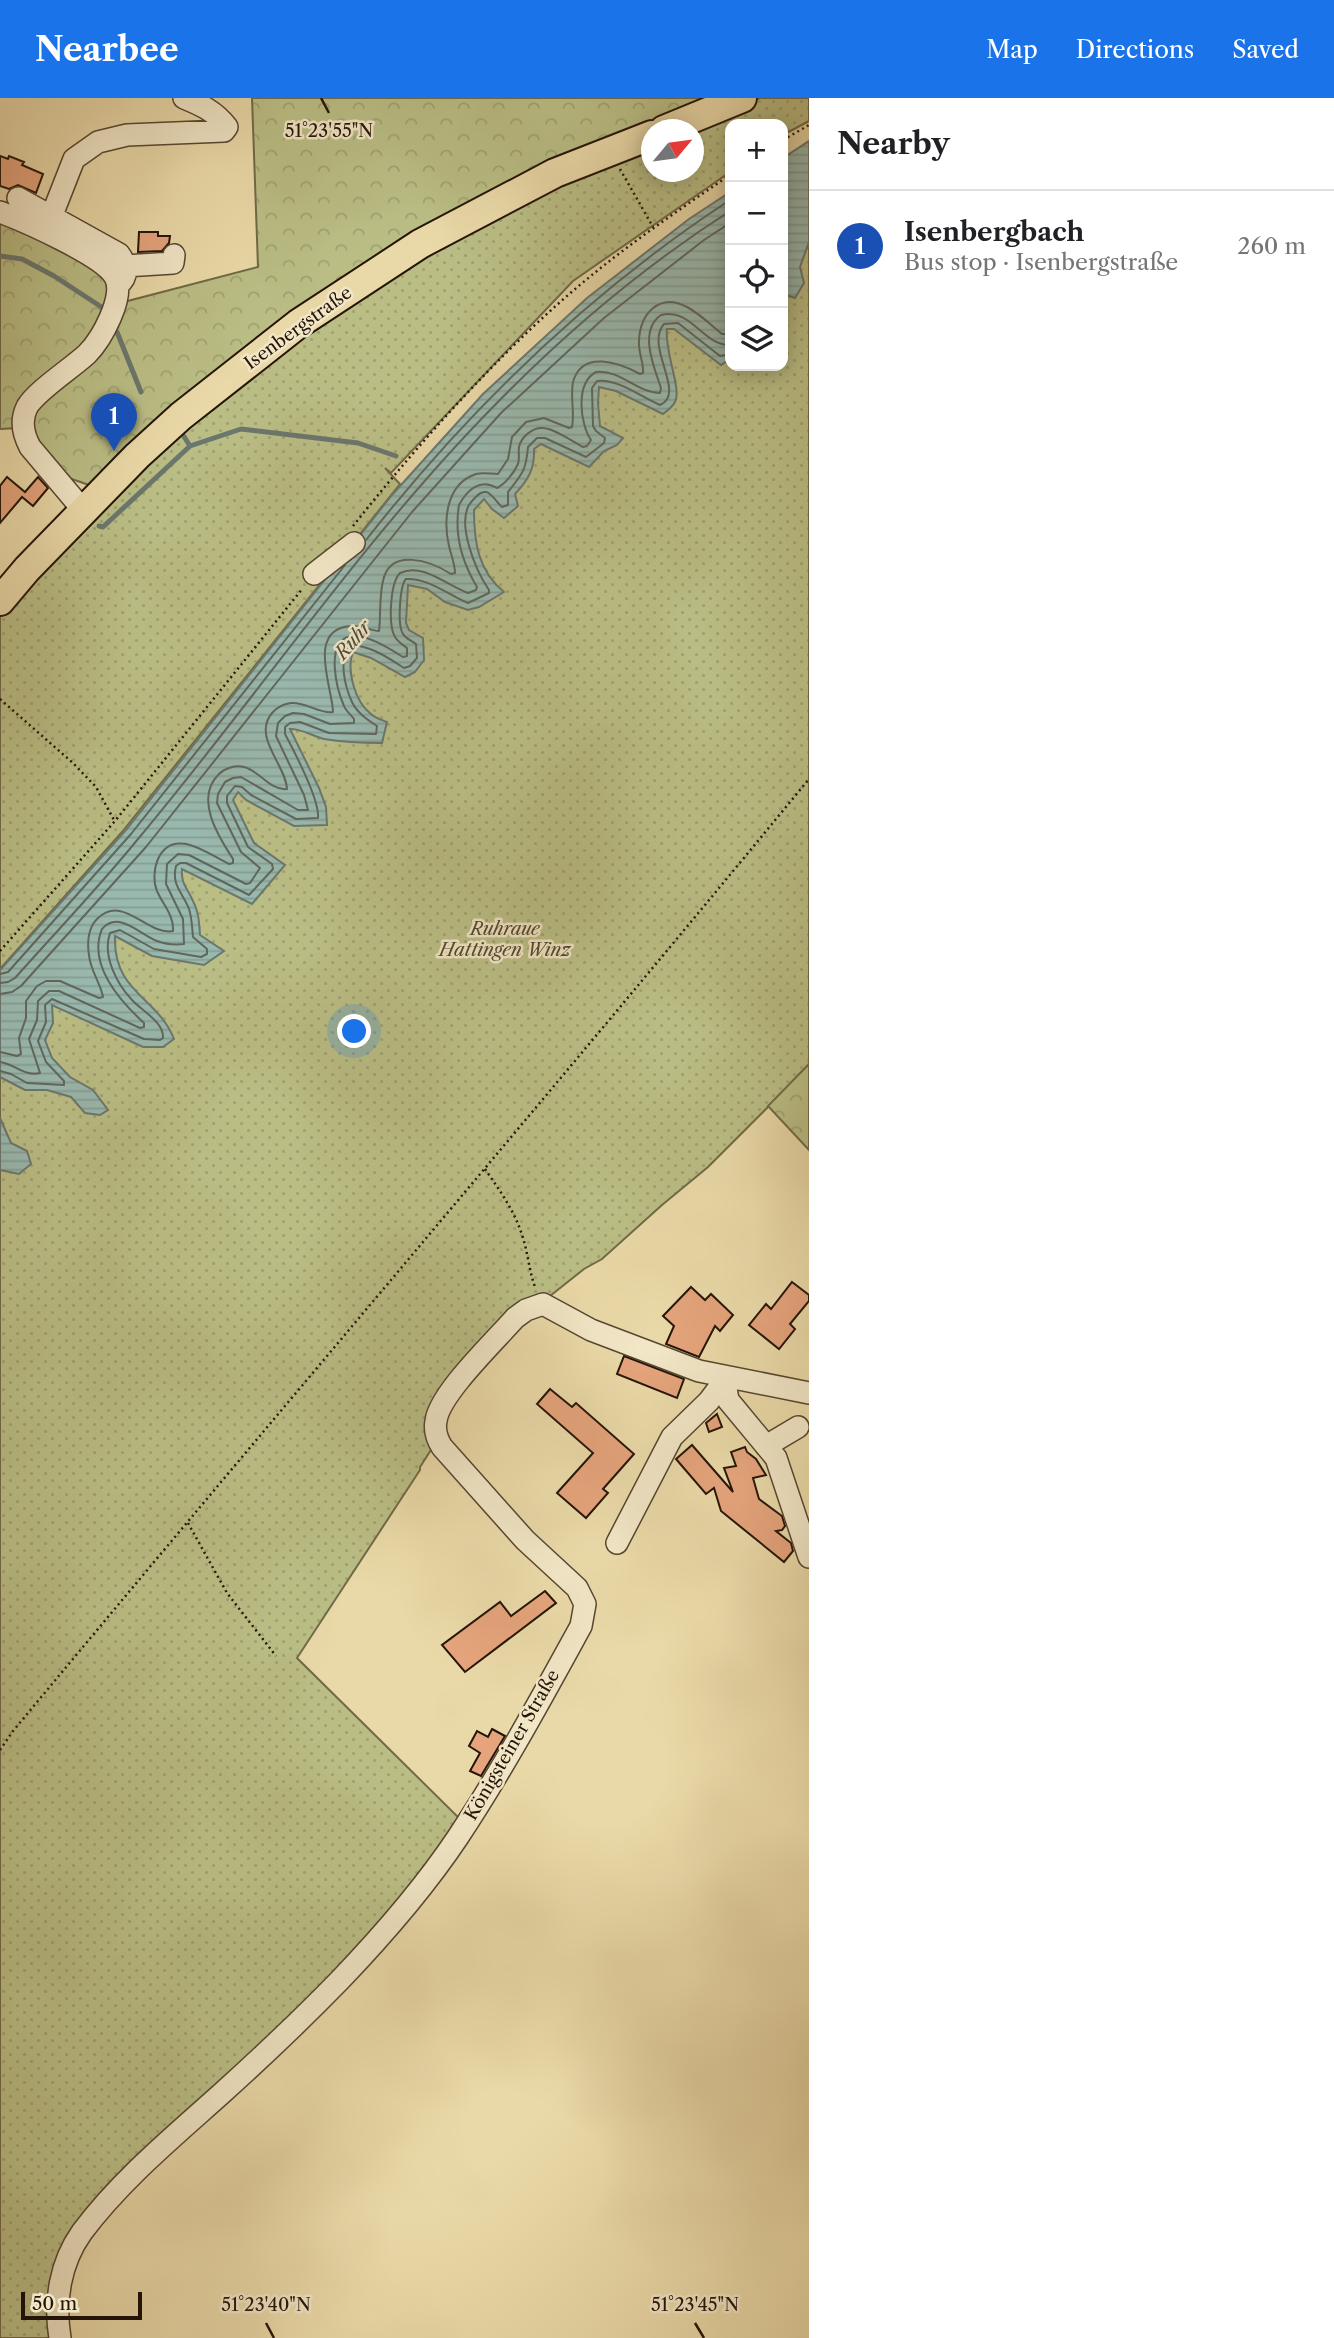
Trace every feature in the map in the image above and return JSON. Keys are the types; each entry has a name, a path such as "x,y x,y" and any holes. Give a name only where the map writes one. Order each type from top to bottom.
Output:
{"main road":[{"path":"691,119 742,98"},
{"name":"Isenbergstraße","path":"0,601 83,510 181,416 298,324 420,244 555,173 641,139"}],"street":[{"path":"52,215 74,159 98,142 127,135 224,131 227,127 219,116 184,98"},
{"path":"19,198 52,215 100,246 119,254 122,276 114,307 99,338 89,351 32,400 23,421 30,447 83,510"},
{"path":"0,212 51,234 111,272 122,276 173,263 174,255"},
{"path":"314,573 354,543"},
{"name":"Königsteiner Straße","path":"60,2338 57,2319 61,2280 65,2264 81,2234 150,2158 252,2066 323,1997 407,1905 457,1838 489,1787 581,1626 585,1604 577,1588 525,1540 446,1455 435,1429 442,1404 515,1318 526,1310 543,1304 591,1330 699,1371 805,1386"},
{"path":"617,1543 672,1437 718,1400 727,1377"},
{"path":"718,1400 776,1458 809,1557"},
{"path":"766,1446 798,1427"}],"path":[{"path":"788,137 809,125"},
{"path":"610,151 653,227"},
{"path":"0,699 73,763 96,787 115,821"},
{"path":"0,1750 13,1731 809,779"},
{"path":"485,1169 510,1206 523,1239 529,1272 539,1297"},
{"path":"188,1522 227,1593 275,1656"}],"green space":[{"path":"252,98 720,98 667,119 641,119 641,130 547,167 214,377 89,485 60,475 28,427 32,407 124,302 258,267"},
{"path":"760,98 809,98 809,121 788,132 788,119 725,119 725,175 573,281 391,473 385,468 400,484 122,832 0,969 0,612 131,473 301,326 425,251 641,147 641,182 704,182 704,120"},
{"path":"0,223 47,242 94,267 113,286 108,313 18,428 0,429"},
{"name":"Ruhraue Hattingen Winz","path":"809,227 809,1066 708,1167 602,1259 584,1269 545,1300 446,1396 438,1439 297,1658 462,1821 400,1909 72,2250 64,2338 0,2338 0,1068 372,613 520,453 628,355 725,283 725,371 788,371 788,241"},
{"path":"809,1064 809,1150 768,1106"}],"water":[{"path":"809,141 809,242 800,267 804,283 795,298 788,296 788,155"},
{"name":"Ruhr","path":"725,195 725,362 721,365 674,329 667,329 677,396 670,408 663,414 616,391 599,387 600,426 623,438 617,445 604,451 589,467 541,444 534,449 530,474 515,494 518,506 504,518 484,499 474,510 479,555 488,575 504,592 479,607 468,610 445,602 427,589 408,585 406,623 409,630 423,638 424,660 415,672 405,677 371,658 353,652 351,659 351,676 360,702 373,715 387,722 382,743 324,739 290,729 319,788 326,807 327,825 294,826 246,800 238,792 233,800 254,843 285,865 252,904 182,869 183,882 196,909 200,935 224,951 204,965 152,956 115,936 116,955 121,970 137,993 167,1025 174,1039 163,1047 143,1047 52,1005 53,1023 45,1040 52,1058 70,1077 93,1090 108,1110 100,1115 85,1113 71,1097 47,1090 25,1090 0,1077 0,970 126,830 392,495 483,394 587,298 689,219"},
{"path":"0,1118 11,1143 27,1151 31,1164 19,1174 0,1170"}],"building":[{"path":"0,156 8,159 9,156 24,162 22,165 43,174 36,193 18,185 9,189 0,186"},
{"path":"139,232 158,232 158,236 170,236 169,243 162,251 138,252"},
{"path":"7,477 25,492 38,477 48,488 33,506 22,497 0,523 0,486"},
{"path":"792,1282 809,1295 809,1301 790,1324 795,1329 779,1349 749,1325 766,1304 771,1309"},
{"path":"691,1287 705,1300 711,1294 733,1315 720,1331 715,1326 699,1357 666,1344 674,1326 663,1316"},
{"path":"624,1356 684,1379 677,1398 617,1374"},
{"path":"550,1389 572,1407 576,1403 634,1454 603,1489 608,1493 586,1518 557,1493 593,1453 537,1404"},
{"path":"717,1414 722,1427 709,1432 706,1423"},
{"path":"692,1445 733,1492 724,1468 736,1466 731,1452 745,1447 756,1459 766,1475 753,1478 759,1499 782,1516 785,1526 776,1531 791,1543 793,1551 784,1562 721,1511 714,1488 706,1494 676,1459"},
{"path":"545,1591 556,1603 465,1672 442,1645 500,1602 511,1616"},
{"path":"492,1729 505,1736 481,1776 470,1771 480,1753 469,1746 477,1731 488,1737"}],"waterway":[{"path":"0,256 22,259 106,310"},
{"path":"117,332 141,392"},
{"path":"99,526 103,527 190,446 241,429 358,443 396,456"},
{"path":"183,435 190,446"}],"place":[{"name":"Isenbergbach","path":"114,451"}]}
